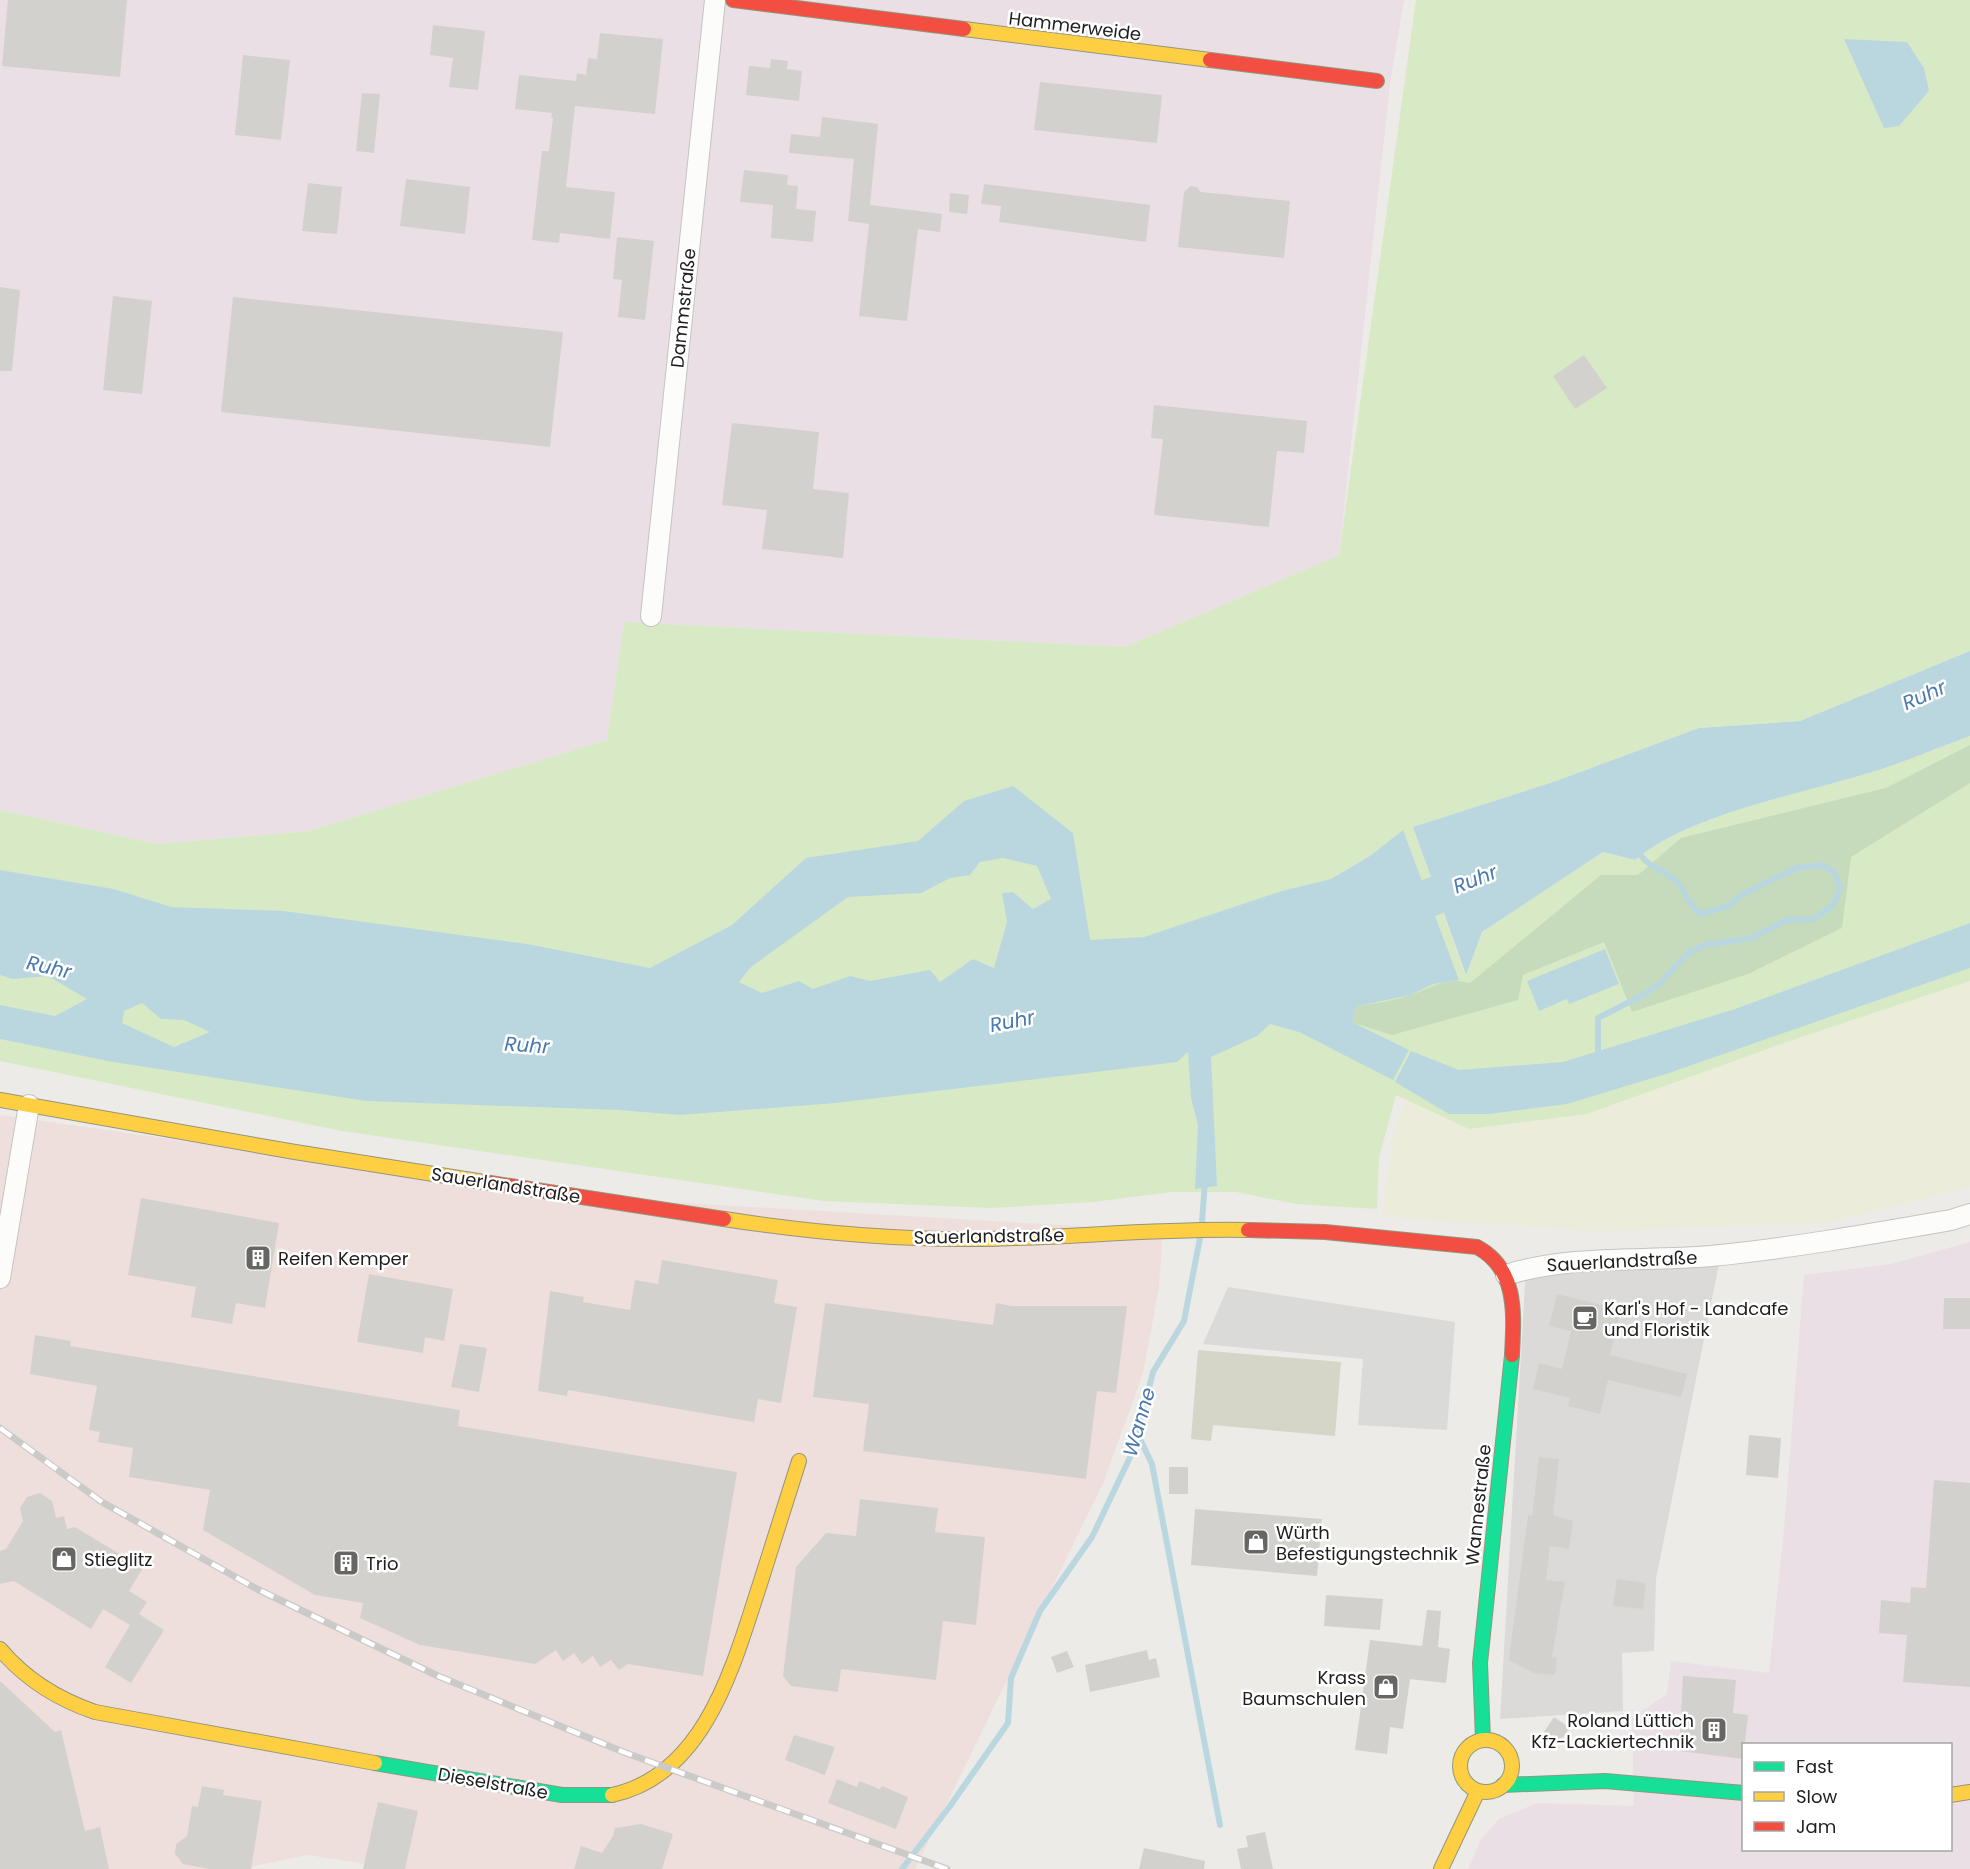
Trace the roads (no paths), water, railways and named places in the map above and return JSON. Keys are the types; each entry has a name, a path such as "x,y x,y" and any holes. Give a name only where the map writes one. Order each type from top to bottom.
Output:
{"street":[{"name":"Dammstraße","path":"651,616 715,0"},
{"name":"Hammerweide","path":"733,0 1377,81"},
{"name":"Sauerlandstraße","path":"0,1100 295,1152 756,1223 879,1236 979,1239 1184,1229 1325,1232 1465,1244 1488,1253 1506,1275 1537,1266 1584,1260 1710,1256 1824,1243 1951,1220 1970,1214"},
{"path":"0,1278 28,1105"},
{"name":"Wannestraße","path":"1483,1740 1480,1663 1514,1331 1513,1297 1506,1275"},
{"name":"Dieselstraße","path":"0,1648 18,1670 54,1696 74,1706 111,1716 562,1795 597,1797 628,1792 657,1778 669,1767 694,1739 711,1710 736,1655 799,1461"},
{"path":"1529,1762 1510,1755 1498,1743 1483,1740 1466,1750 1460,1767 1466,1783 1478,1791 1489,1792 1503,1785 1605,1781 1742,1793"},
{"path":"1503,1785 1511,1771 1510,1755"},
{"path":"1551,1768 1605,1781"},
{"path":"1441,1869 1478,1791"},
{"path":"1952,1795 1970,1792"}],"water":[{"path":"1844,39 1907,42 1924,68 1929,91 1899,126 1884,128"},
{"path":"1970,651 1970,736 1876,771 1713,818 1658,844 1635,860 1603,852 1482,932 1466,975 1413,827 1556,781 1699,728 1800,721"},
{"path":"1013,786 1073,833 1090,940 1144,937 1282,891 1331,879 1370,856 1403,830 1459,980 1433,984 1411,995 1358,1006 1353,1014 1354,1023 1409,1050 1393,1080 1299,1032 1270,1024 1257,1036 1211,1057 1217,1186 1195,1189 1198,1125 1191,1098 1188,1052 1177,1062 836,1103 680,1115 618,1110 366,1101 113,1062 0,1039 0,1005 55,1016 87,999 48,976 12,979 0,975 0,870 114,889 171,907 284,911 527,944 650,968 732,925 806,858 918,841 964,801","holes":["1003,858 1037,866 1051,899 1033,909 1013,892 1002,893 1007,922 994,968 973,959 940,982 930,970 870,981 850,976 813,989 799,981 762,993 739,982 751,967 848,897 921,893 950,878 970,875 980,862","142,1003 161,1019 184,1020 210,1032 174,1047 122,1023 124,1011"]},
{"path":"1970,923 1970,968 1669,1073 1567,1104 1489,1114 1449,1114 1395,1082 1411,1051 1459,1070 1563,1062 1735,1009"},
{"path":"1605,949 1619,984 1569,1004 1567,999 1539,1011 1527,981"}],"waterway":[{"path":"1598,1057 1598,1018 1643,995 1660,983 1689,952 1705,945 1752,938 1786,920 1814,919 1834,904 1840,887 1834,872 1821,865 1796,868 1743,894 1728,906 1701,914 1693,907 1675,880 1644,859 1638,849"},
{"name":"Ruhr","path":"1380,917 1483,877"},
{"name":"Wanne","path":"1202,1222 1205,1181"},
{"name":"Wanne","path":"902,1869 950,1806 1008,1723 1011,1678 1040,1611 1092,1537 1134,1449 1153,1372 1184,1321 1200,1238"},
{"path":"1138,1435 1152,1464 1220,1825"}],"railway":[{"path":"0,1428 102,1502 257,1589 438,1676 626,1753 947,1869"}],"place":[{"name":"Reifen Kemper","path":"258,1258"},
{"name":"Karl's Hof - Landcafe und Floristik","path":"1585,1318"},
{"name":"Würth Befestigungstechnik","path":"1256,1542"},
{"name":"Stieglitz","path":"64,1559"},
{"name":"Trio","path":"346,1563"},
{"name":"Krass Baumschulen","path":"1386,1687"},
{"name":"Roland Lüttich Kfz-Lackiertechnik","path":"1714,1730"}]}
